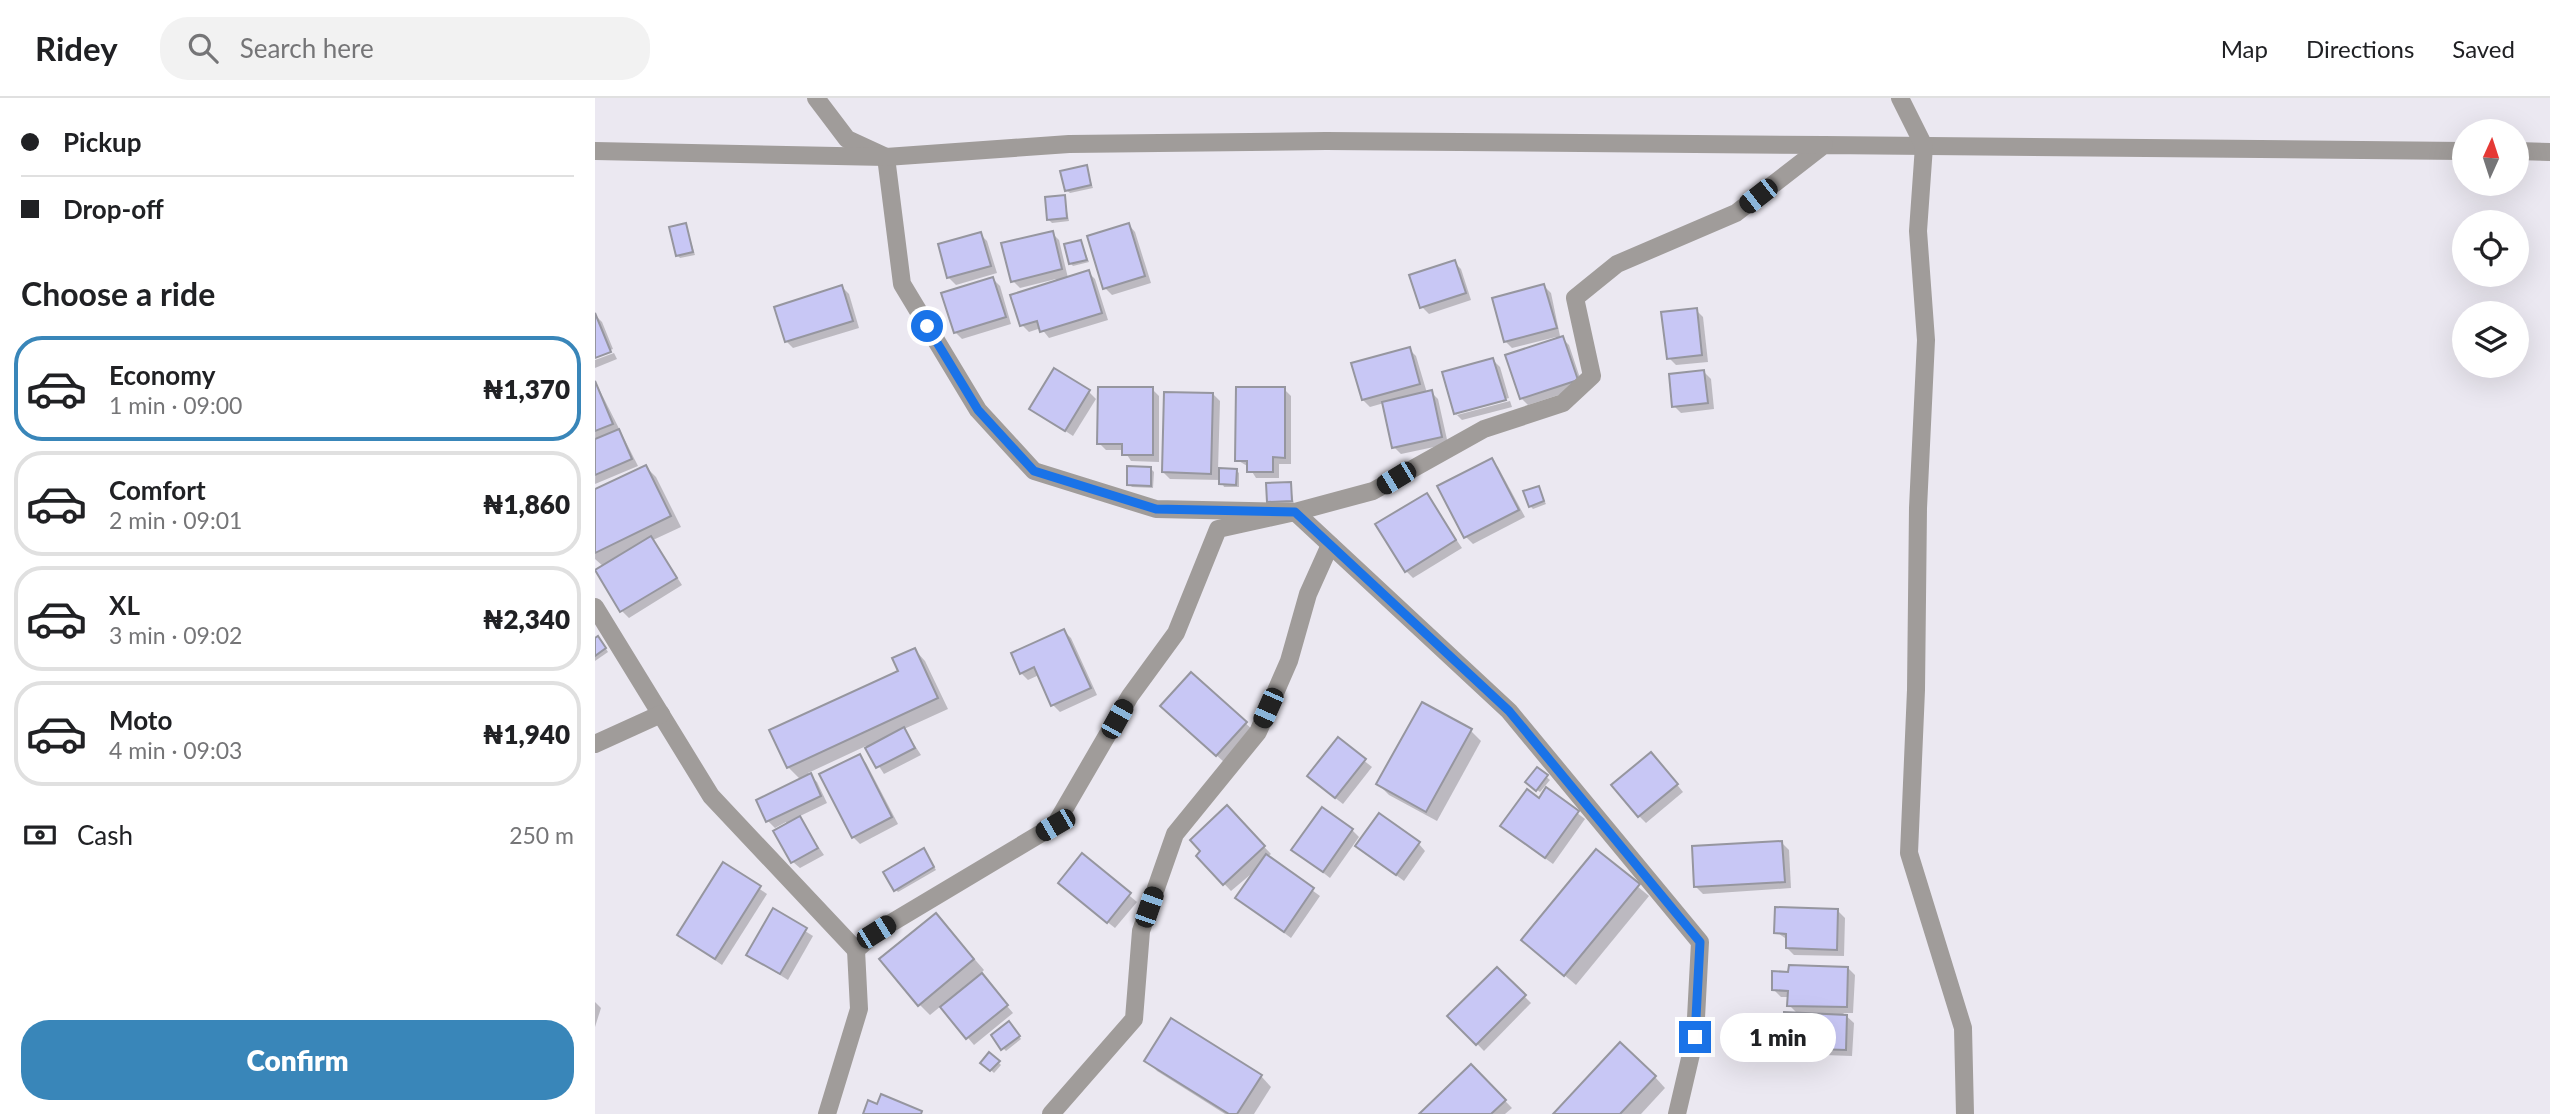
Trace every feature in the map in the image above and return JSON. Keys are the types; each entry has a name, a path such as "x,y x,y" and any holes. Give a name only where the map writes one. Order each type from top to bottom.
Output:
{"street":[{"path":"816,98 847,139 887,157"},
{"path":"1900,98 1924,146 1918,232 1926,340 1918,508 1916,690 1909,853 1963,1028 1965,1114"},
{"path":"595,151 887,157 1069,144 1164,143 2452,151"},
{"path":"856,950 876,932 1055,825 1130,696 1176,634 1218,529 1373,491 1483,429 1563,403 1592,376 1575,298 1617,264 1736,214 1824,145"},
{"path":"2529,151 2550,152"},
{"path":"887,157 902,284 978,410 1034,471 1156,509 1295,512 1509,711 1700,942 1695,1037 1677,1114"},
{"path":"1051,1114 1134,1020 1140,931 1175,834 1258,732 1289,662 1308,594 1330,545"},
{"path":"595,607 711,796 856,950 859,1009 827,1114"},
{"path":"595,744 661,714"}],"building":[{"path":"1087,165 1091,185 1065,191 1060,171"},
{"path":"1065,195 1067,218 1047,220 1045,197"},
{"path":"686,223 693,252 676,256 669,227"},
{"path":"1129,223 1145,276 1103,289 1087,236"},
{"path":"1053,231 1062,269 1011,282 1001,243"},
{"path":"981,232 991,266 947,278 938,244"},
{"path":"1081,240 1087,260 1069,264 1064,244"},
{"path":"1455,260 1466,293 1420,308 1409,275"},
{"path":"1089,270 1102,313 1040,332 1037,321 1020,326 1010,295"},
{"path":"993,277 1006,317 954,333 941,293"},
{"path":"1544,284 1557,328 1504,342 1492,298"},
{"path":"842,285 853,321 785,342 774,307"},
{"path":"1697,308 1702,355 1667,359 1661,312"},
{"path":"595,313 611,352 595,358"},
{"path":"1563,336 1578,380 1520,399 1505,355"},
{"path":"1410,347 1420,384 1362,400 1351,363"},
{"path":"1493,358 1506,400 1454,414 1442,372"},
{"path":"1054,368 1090,390 1065,431 1029,409"},
{"path":"1704,370 1708,403 1672,407 1669,374"},
{"path":"595,381 613,424 595,431"},
{"path":"1098,387 1153,387 1153,455 1122,455 1122,444 1097,444"},
{"path":"1236,387 1285,387 1285,458 1273,457 1273,472 1247,472 1247,461 1235,461"},
{"path":"1432,390 1442,437 1392,448 1382,402"},
{"path":"1164,392 1213,393 1211,474 1162,472"},
{"path":"619,429 632,459 595,475 595,439"},
{"path":"1492,458 1519,510 1464,538 1437,486"},
{"path":"646,465 671,516 595,553 595,489"},
{"path":"1127,466 1151,467 1151,486 1127,485"},
{"path":"1219,468 1237,469 1236,485 1219,484"},
{"path":"1291,482 1292,501 1267,502 1266,483"},
{"path":"1539,486 1544,501 1529,507 1523,491"},
{"path":"1427,493 1456,540 1405,572 1375,524"},
{"path":"651,536 677,578 620,612 595,570"},
{"path":"1064,629 1091,688 1051,706 1034,667 1020,674 1011,653"},
{"path":"598,636 606,648 595,656 595,638"},
{"path":"915,648 938,698 787,768 769,730 898,671 892,658"},
{"path":"1191,672 1247,722 1216,756 1160,706"},
{"path":"1422,702 1472,729 1426,812 1376,784"},
{"path":"904,727 915,748 876,768 865,748"},
{"path":"1338,737 1366,759 1335,798 1307,776"},
{"path":"1651,752 1678,784 1638,817 1611,785"},
{"path":"860,754 892,817 852,838 819,774"},
{"path":"1537,767 1548,775 1536,791 1525,782"},
{"path":"811,773 821,796 766,822 756,800"},
{"path":"1546,787 1579,811 1545,858 1500,826 1527,789 1539,798"},
{"path":"1227,805 1265,846 1223,885 1196,856 1200,851 1190,840"},
{"path":"1322,807 1353,829 1323,872 1291,850"},
{"path":"1379,813 1420,842 1396,875 1355,846"},
{"path":"800,816 818,848 791,863 773,831"},
{"path":"1782,841 1785,882 1694,887 1692,846"},
{"path":"924,848 934,867 894,891 883,872"},
{"path":"1596,849 1640,884 1564,976 1521,940"},
{"path":"1082,853 1131,893 1107,923 1058,883"},
{"path":"1266,854 1314,888 1284,932 1235,898"},
{"path":"723,862 761,886 715,959 677,935"},
{"path":"1775,907 1838,909 1837,950 1786,948 1786,934 1774,933"},
{"path":"773,908 807,928 780,974 746,955"},
{"path":"936,913 974,959 918,1006 879,959"},
{"path":"1789,965 1848,967 1847,1007 1787,1006 1788,991 1772,990 1772,971 1788,972"},
{"path":"1497,967 1526,995 1476,1045 1447,1016"},
{"path":"982,973 1008,1005 966,1039 940,1007"},
{"path":"1784,1012 1847,1015 1846,1050 1787,1048 1787,1037 1773,1037 1774,1022 1784,1022"},
{"path":"1171,1018 1262,1075 1237,1114 1229,1114 1144,1061"},
{"path":"1009,1021 1020,1036 1001,1050 991,1035"},
{"path":"1620,1042 1656,1076 1620,1114 1553,1114"},
{"path":"989,1052 1000,1061 990,1071 980,1063"},
{"path":"1471,1064 1506,1100 1491,1114 1419,1114"},
{"path":"881,1094 922,1111 921,1114 863,1114 868,1100 877,1104"}],"route":[{"path":"927,326 978,410 1034,471 1156,509 1295,512 1509,711 1700,942 1695,1037"}]}
